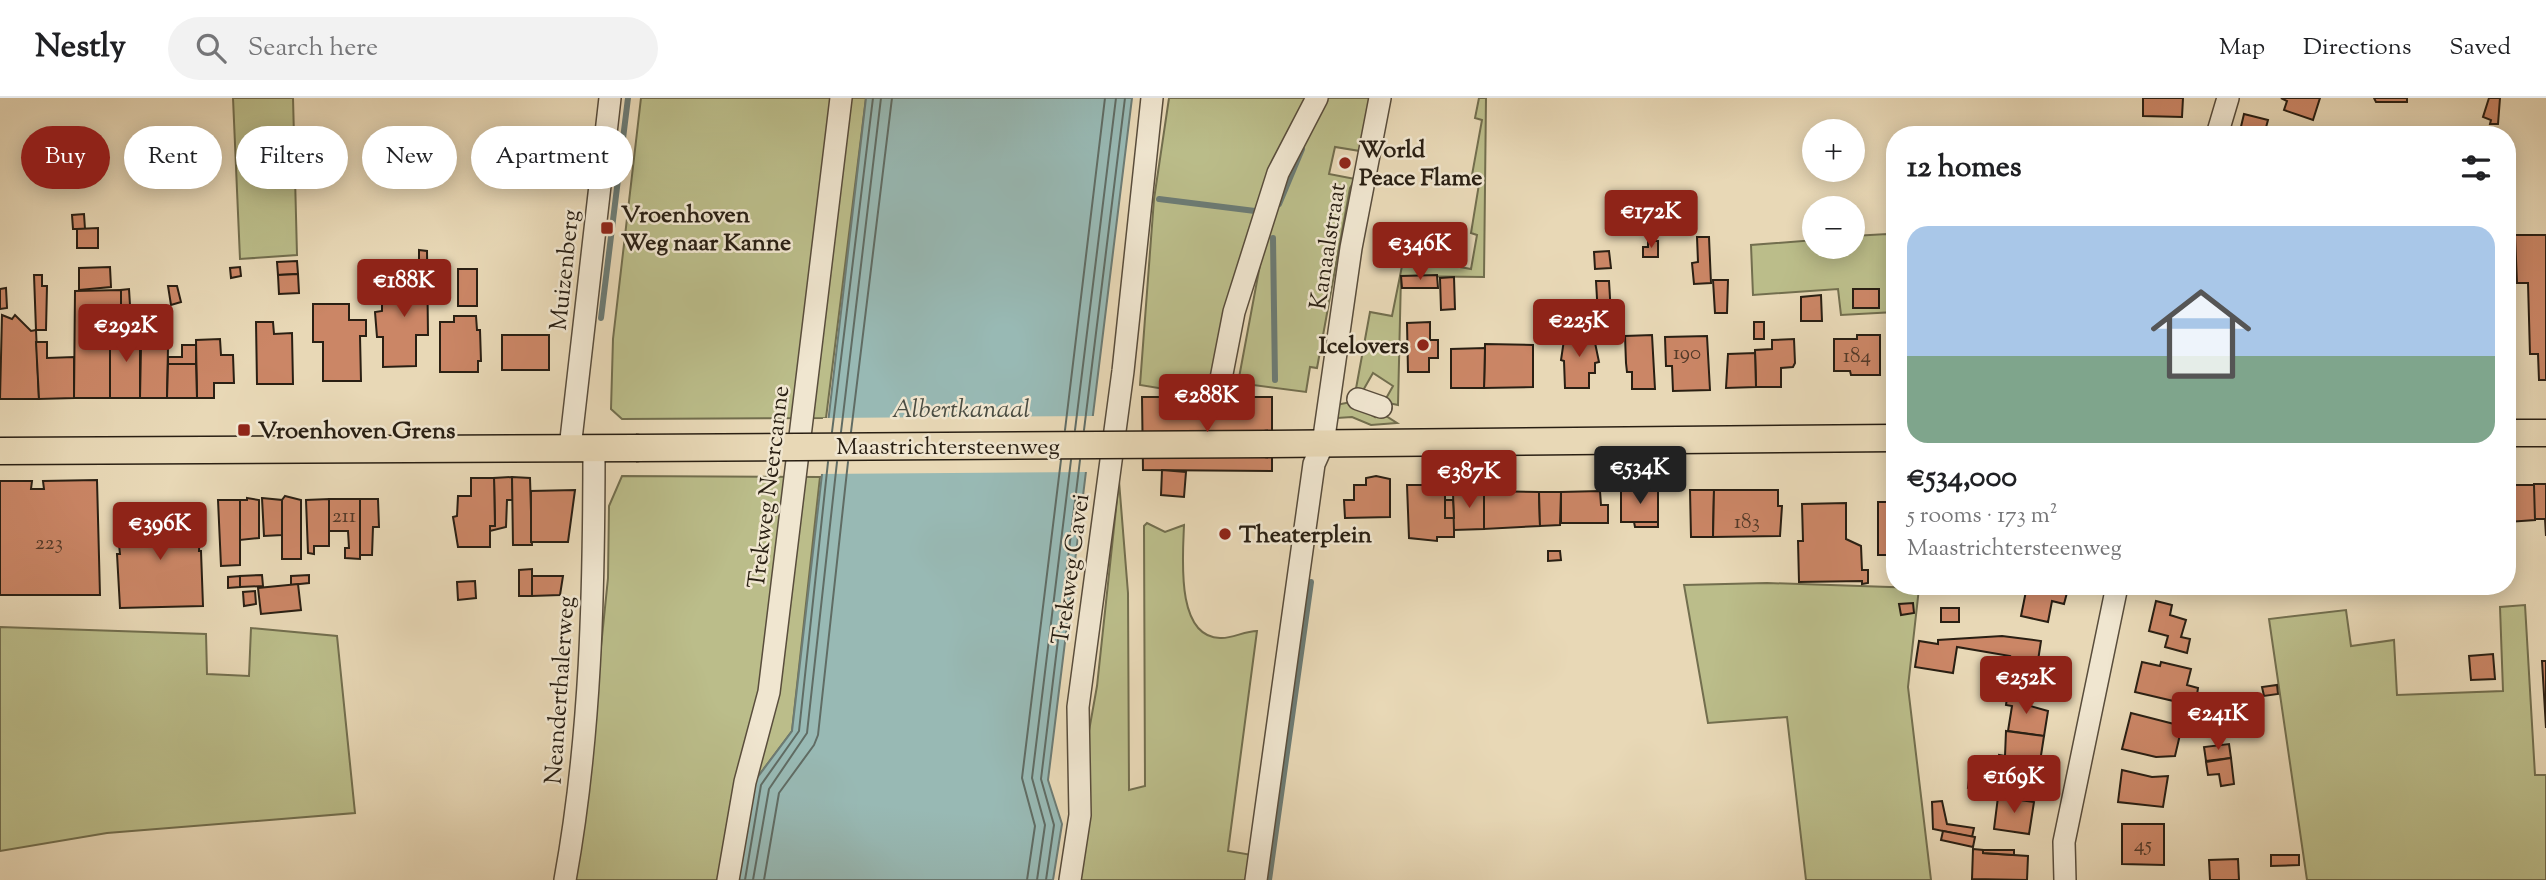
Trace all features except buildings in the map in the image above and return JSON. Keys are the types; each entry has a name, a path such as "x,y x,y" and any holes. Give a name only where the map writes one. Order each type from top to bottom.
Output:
{"main road":[{"path":"2516,433 2546,433"},
{"name":"Maastrichtersteenweg","path":"0,451 1886,438"}],"street":[{"name":"Muizenberg","path":"596,502 582,448 610,98"},
{"name":"Trekweg Neercanne","path":"728,880 745,782 769,692 842,98"},
{"name":"Trekweg Cavei","path":"1070,880 1080,816 1078,707 1124,371 1152,98"},
{"path":"1219,389 1234,312 1278,173 1317,98"},
{"name":"Kanaalstraat","path":"1256,880 1314,464 1323,444 1352,248 1380,98"},
{"path":"2220,126 2228,98"},
{"path":"1358,399 1381,407"},
{"name":"Neanderthalerweg","path":"565,880 588,719 596,502"},
{"path":"2065,880 2064,842 2115,595"}],"green space":[{"path":"233,98 293,98 294,126 236,126 236,167"},
{"path":"641,98 866,98 826,418 622,419 611,409 613,339 630,189 633,189"},
{"path":"1169,98 1312,98 1213,381 1202,380 1201,395 1140,385 1154,199"},
{"path":"1323,98 1370,98 1360,151 1335,147 1329,174 1355,179 1350,188 1317,368 1310,367 1306,392 1238,383 1268,222"},
{"path":"1479,98 1486,98 1484,277 1401,276 1398,405 1384,402 1393,386 1373,373 1361,394 1355,394 1370,312 1392,316 1407,241 1419,244 1416,259 1471,269 1477,235 1471,233 1480,178 1472,175 1482,120 1475,118"},
{"path":"237,189 295,189 297,255 240,259"},
{"path":"1886,234 1886,312 1841,315 1838,289 1753,295 1751,245 1802,241 1802,259 1865,259 1865,235"},
{"path":"1356,401 1355,405 1375,417 1378,411 1397,423 1371,425 1352,417 1337,418 1331,406"},
{"path":"622,476 820,477 792,731 754,782 737,880 572,880 582,833 608,578 609,506"},
{"path":"1119,481 1128,593 1129,790 1145,786 1144,526 1147,523 1165,532 1184,525 1185,592 1195,624 1205,634 1220,638 1257,631 1228,851 1252,855 1249,880 1080,880 1087,742 1097,686"},
{"path":"1767,583 1886,587 1886,595 1918,595 1908,687 1931,880 1806,880 1787,717 1708,723 1684,585"},
{"path":"2525,605 2535,775 2546,775 2546,880 2307,880 2269,619 2346,610 2351,646 2394,640 2397,695 2503,691 2500,607"},
{"path":"0,627 206,634 207,674 249,676 251,628 337,636 355,813 107,833 0,851"}],"water":[{"name":"Albertkanaal","path":"866,98 1132,98 1048,780 1062,824 1053,880 738,880 754,782 792,731"}],"pier":[{"path":"1096,416 1089,472 816,474 823,418"}],"waterway":[{"path":"601,318 628,98"},
{"path":"1279,204 1302,149"},
{"path":"1159,199 1255,211"},
{"path":"1273,238 1275,380"},
{"path":"1269,880 1311,582"}],"place":[{"name":"World Peace Flame","path":"1345,163"},
{"name":"Vroenhoven Weg naar Kanne","path":"607,228"},
{"name":"Icelovers","path":"1423,345"},
{"name":"Vroenhoven Grens","path":"244,430"},
{"name":"Theaterplein","path":"1225,534"}]}
